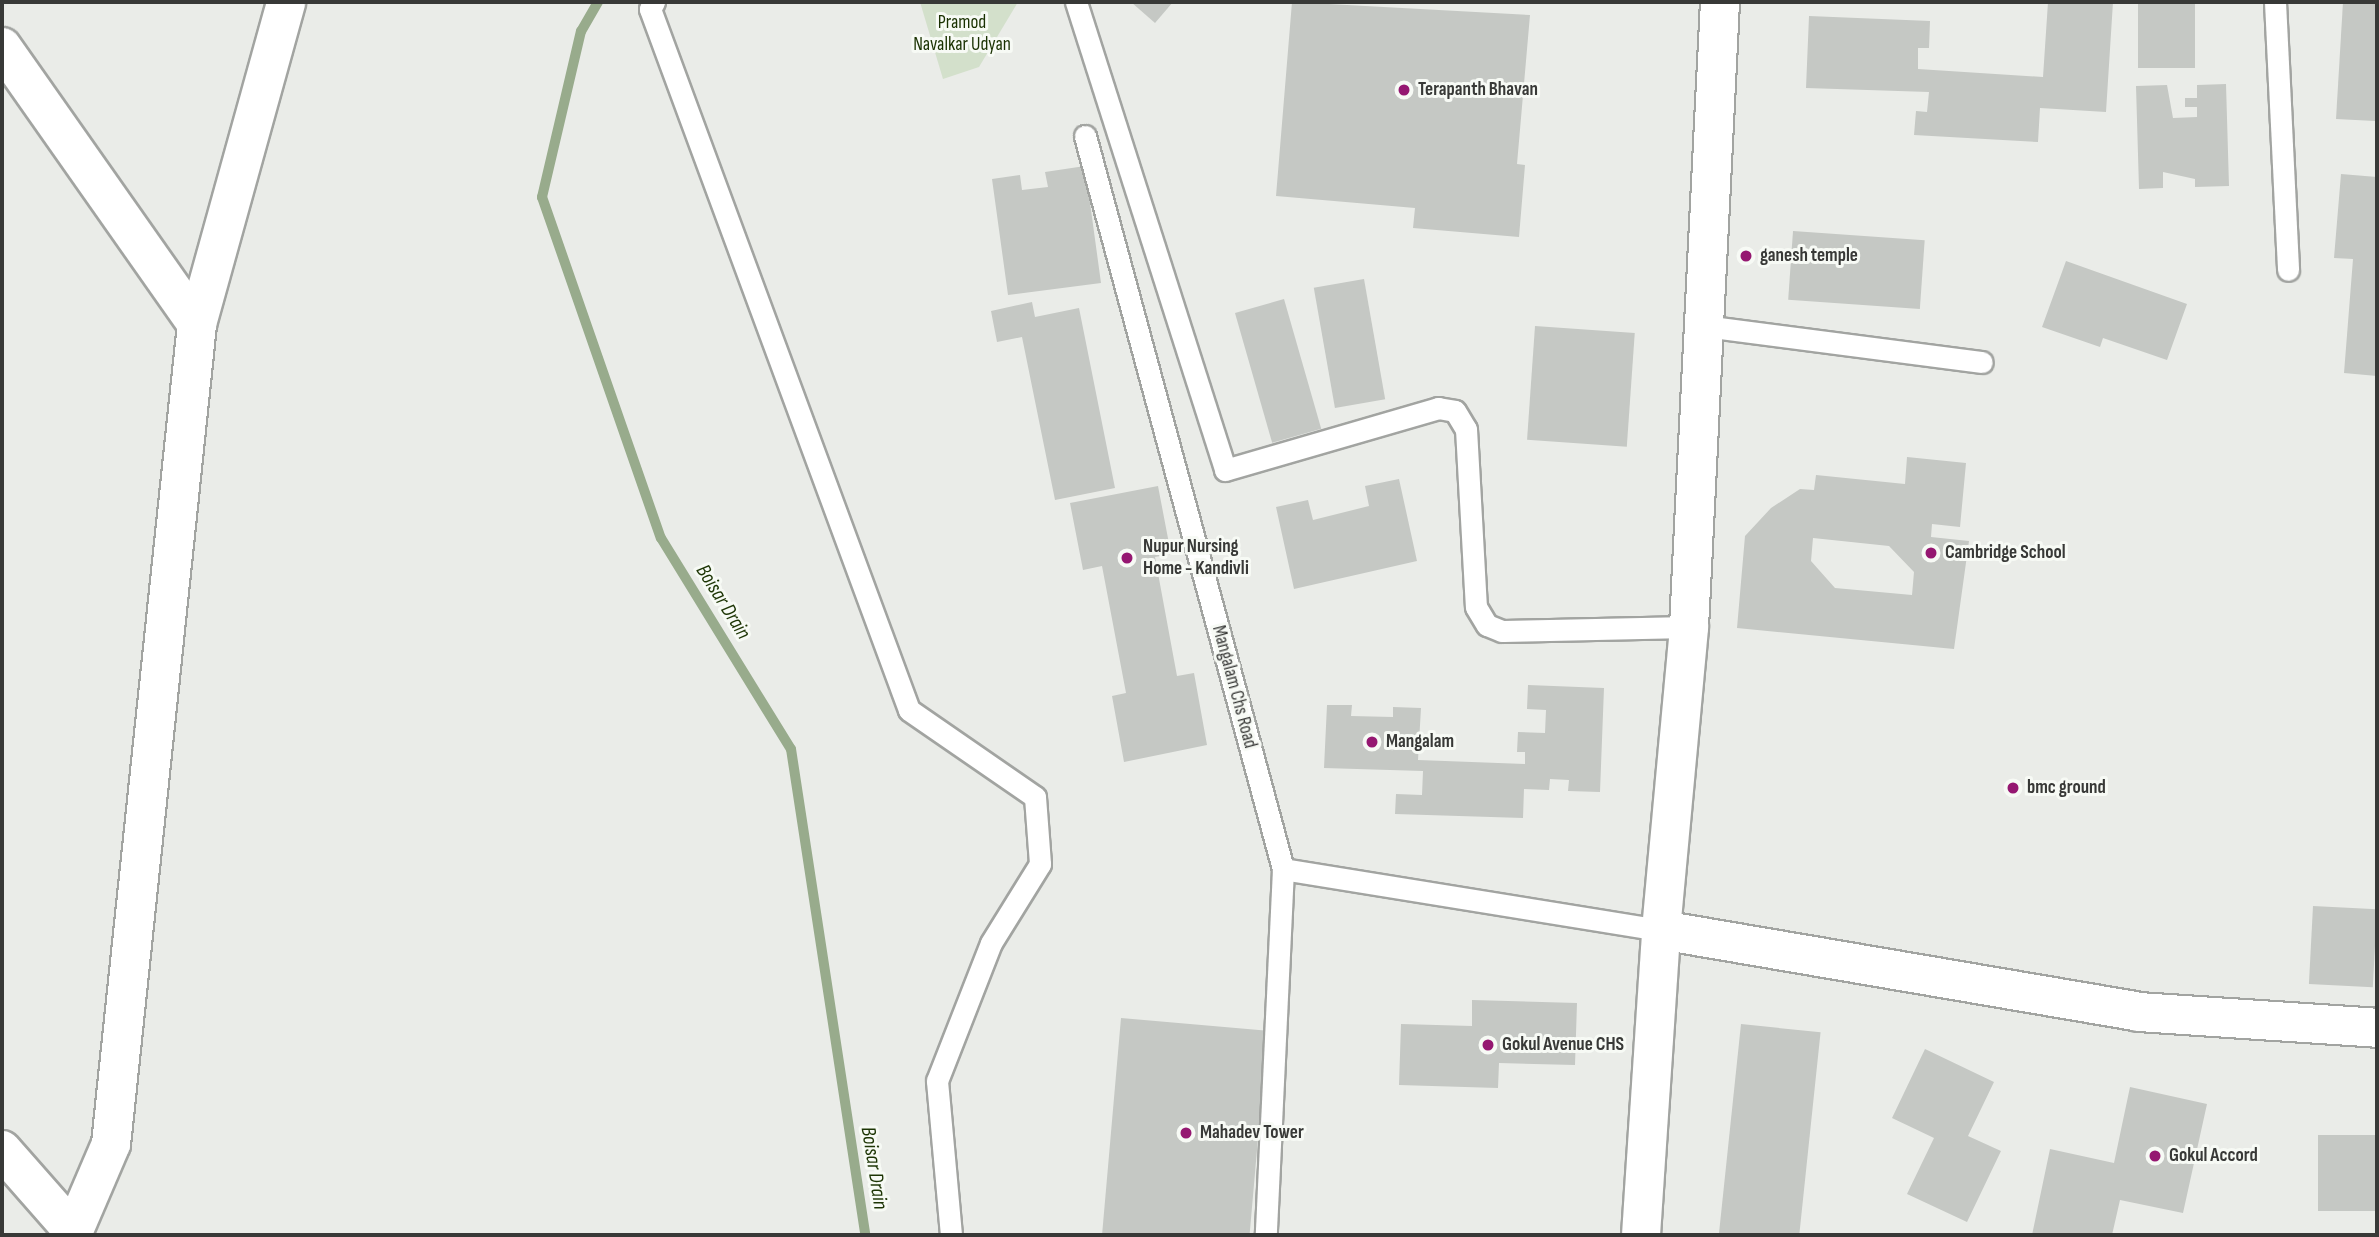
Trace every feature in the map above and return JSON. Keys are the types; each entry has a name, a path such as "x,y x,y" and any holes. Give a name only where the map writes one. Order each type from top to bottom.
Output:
{"street":[{"path":"2,1150 73,1233 111,1144 197,324 286,2"},
{"path":"1641,1235 1661,930 1689,627 1720,2"},
{"path":"2,47 197,324"},
{"path":"1661,930 2139,1012 2377,1028"}],"lane":[{"path":"654,2 650,9 909,710 1035,797 1040,864 991,943 937,1081 951,1235"},
{"path":"1076,2 1225,470 1438,408 1455,411 1466,429 1476,607 1487,625 1502,631 1689,627"},
{"path":"2275,2 2288,270"},
{"name":"Mangalam Chs Road","path":"1084,136 1283,869 1266,1235"},
{"path":"1704,326 1982,362"},
{"path":"1283,869 1661,930"}],"green space":[{"name":"Pramod Navalkar Udyan","path":"920,2 1018,2 979,67 943,79"}],"building":[{"path":"1131,2 1173,2 1155,23"},
{"name":"Terapanth Bhavan","path":"1292,2 1530,15 1517,164 1525,165 1519,237 1413,228 1415,208 1276,196"},
{"path":"2048,2 2113,2 2106,112 2040,108 2038,142 1914,135 1916,111 1927,112 1929,92 1806,88 1809,16 1930,21 1929,48 1918,48 1918,69 2043,77"},
{"path":"2138,2 2195,2 2195,68 2138,68"},
{"path":"2343,2 2377,2 2375,121 2336,119"},
{"path":"2226,84 2229,186 2195,187 2195,179 2163,172 2163,188 2139,189 2136,86 2167,85 2173,118 2197,117 2197,107 2185,107 2185,98 2197,98 2197,85"},
{"path":"1085,166 1101,283 1008,295 992,179 1020,175 1022,190 1048,187 1045,172"},
{"path":"2341,174 2377,177 2377,376 2344,373 2353,259 2334,258"},
{"path":"1793,231 1925,240 1920,309 1788,300"},
{"path":"2066,261 2187,304 2167,360 2103,338 2100,347 2042,327"},
{"path":"1364,279 1385,399 1335,408 1314,288"},
{"path":"1284,299 1321,429 1272,443 1235,313"},
{"path":"1032,302 1035,317 1079,308 1115,488 1055,500 1022,337 997,342 991,311"},
{"path":"1535,326 1635,333 1627,447 1527,440"},
{"name":"Cambridge School","path":"1907,457 1966,463 1960,527 1932,524 1931,537 1969,541 1954,649 1737,628 1745,536 1771,508 1800,489 1814,490 1816,475 1905,484","holes":["1813,538 1889,546 1914,572 1912,595 1835,588 1811,561"]},
{"path":"1399,479 1417,561 1294,589 1276,507 1308,500 1313,520 1369,506 1365,486"},
{"path":"1158,486 1171,554 1155,557 1177,676 1194,673 1207,745 1124,762 1112,696 1126,693 1102,566 1083,570 1070,503"},
{"name":"Mangalam","path":"1528,685 1604,688 1600,792 1568,791 1569,780 1550,779 1549,790 1524,789 1523,818 1395,814 1396,794 1422,795 1423,771 1324,768 1327,705 1352,705 1351,716 1393,717 1393,707 1421,708 1418,760 1525,764 1525,752 1517,752 1518,732 1545,733 1546,710 1527,709"},
{"path":"2313,906 2377,909 2373,987 2309,984"},
{"name":"Gokul Avenue CHS","path":"1472,1000 1577,1003 1575,1065 1499,1063 1498,1088 1399,1085 1401,1024 1472,1026"},
{"name":"Mahadev Tower","path":"1121,1018 1267,1031 1250,1235 1102,1235"},
{"path":"1741,1024 1821,1032 1799,1235 1719,1235"},
{"path":"1925,1049 1994,1082 1968,1136 2001,1151 1967,1222 1907,1194 1934,1138 1892,1118"},
{"name":"Gokul Accord","path":"2130,1087 2207,1104 2183,1213 2120,1200 2112,1235 2032,1235 2050,1149 2114,1163"},
{"path":"2318,1135 2377,1135 2377,1211 2318,1211"}],"waterway":[{"name":"Boisar Drain","path":"598,2 581,31 542,197 661,538 791,749 865,1235"}],"place":[{"name":"Terapanth Bhavan","path":"1404,90"},
{"name":"ganesh temple","path":"1746,256"},
{"name":"Cambridge School","path":"1931,553"},
{"name":"Nupur Nursing Home - Kandivli","path":"1127,558"},
{"name":"Mangalam","path":"1372,742"},
{"name":"bmc ground","path":"2013,788"},
{"name":"Gokul Avenue CHS","path":"1488,1045"},
{"name":"Mahadev Tower","path":"1186,1133"},
{"name":"Gokul Accord","path":"2155,1156"}]}
